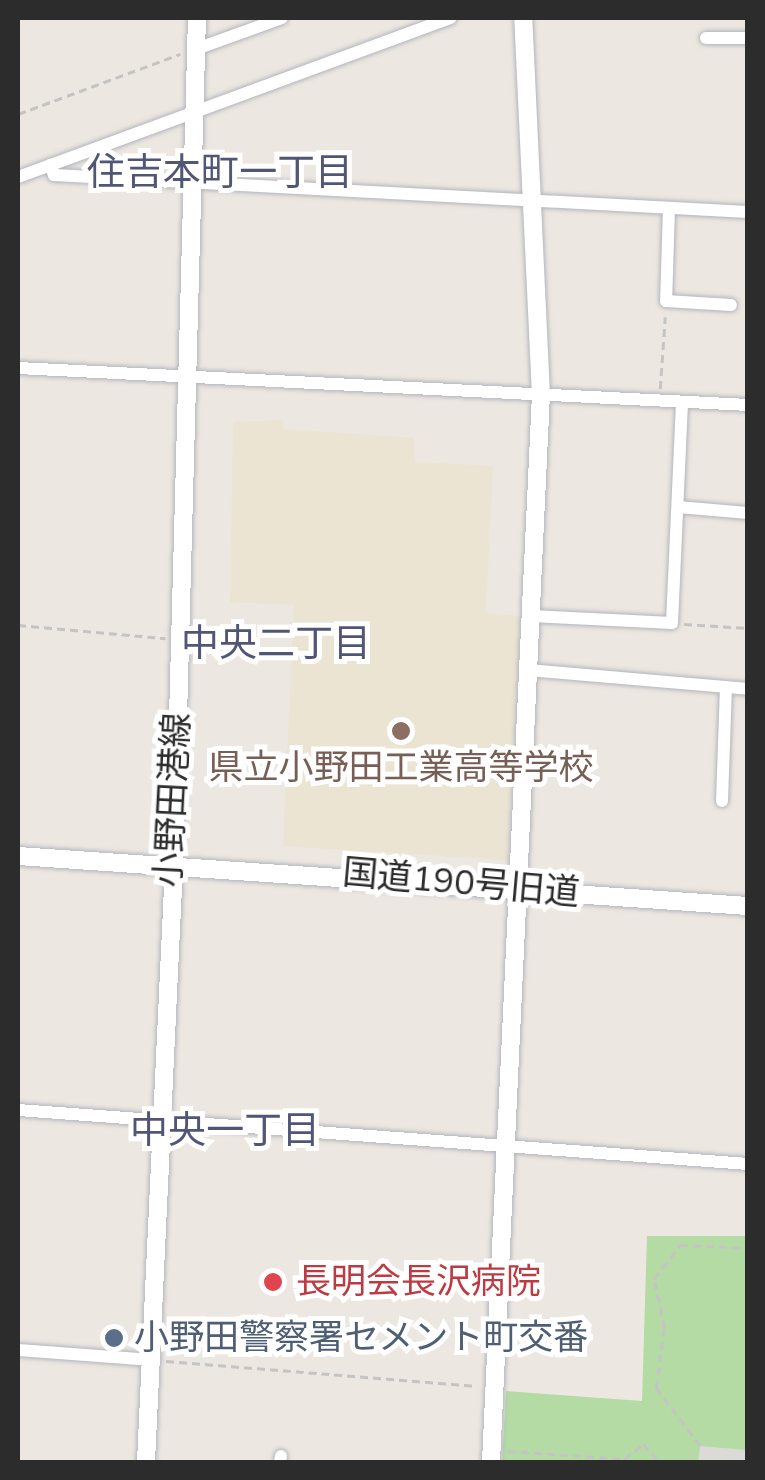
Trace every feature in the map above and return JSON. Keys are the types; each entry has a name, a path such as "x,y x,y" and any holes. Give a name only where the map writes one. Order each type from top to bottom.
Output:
{"street":[{"name":"小野田港線","path":"146,1462 174,866 196,18"},
{"path":"196,49 282,18"},
{"path":"18,177 451,18"},
{"path":"492,1456 511,1146 518,888 541,395 522,18"},
{"path":"706,38 748,38"},
{"path":"50,165 54,175 748,212"},
{"path":"668,208 666,301 731,305"},
{"path":"18,368 748,406"},
{"path":"531,616 672,623 682,402"},
{"path":"678,508 748,512"},
{"path":"528,670 748,689"},
{"path":"722,801 726,688"},
{"name":"国道190号旧道","path":"18,856 748,906"},
{"path":"18,1110 748,1164"},
{"path":"18,1350 150,1360"}],"path":[{"path":"18,114 196,49"},
{"path":"659,400 666,301"},
{"path":"672,623 748,628"},
{"path":"18,625 180,639"},
{"path":"700,1446 656,1388 664,1328 654,1280 680,1245 748,1248"},
{"path":"150,1360 498,1388"},
{"path":"492,1456 624,1459 643,1444 660,1462"}],"shaded area":[{"name":"県立小野田工業高等学校","path":"283,420 283,429 414,438 415,462 493,466 486,613 520,616 508,860 283,846 294,605 230,602 233,422"},
{"path":"700,1446 747,1450 747,1462 698,1462"}],"green space":[{"path":"647,1236 747,1236 747,1462 502,1462 506,1391 642,1401"}],"place":[{"name":"県立小野田工業高等学校","path":"401,731"},
{"name":"長明会長沢病院","path":"273,1282"},
{"name":"小野田警察署セメント町交番","path":"114,1338"}],"district":[{"name":"住吉本町一丁目","path":"220,173"},
{"name":"中央二丁目","path":"276,644"},
{"name":"中央一丁目","path":"225,1131"}]}
